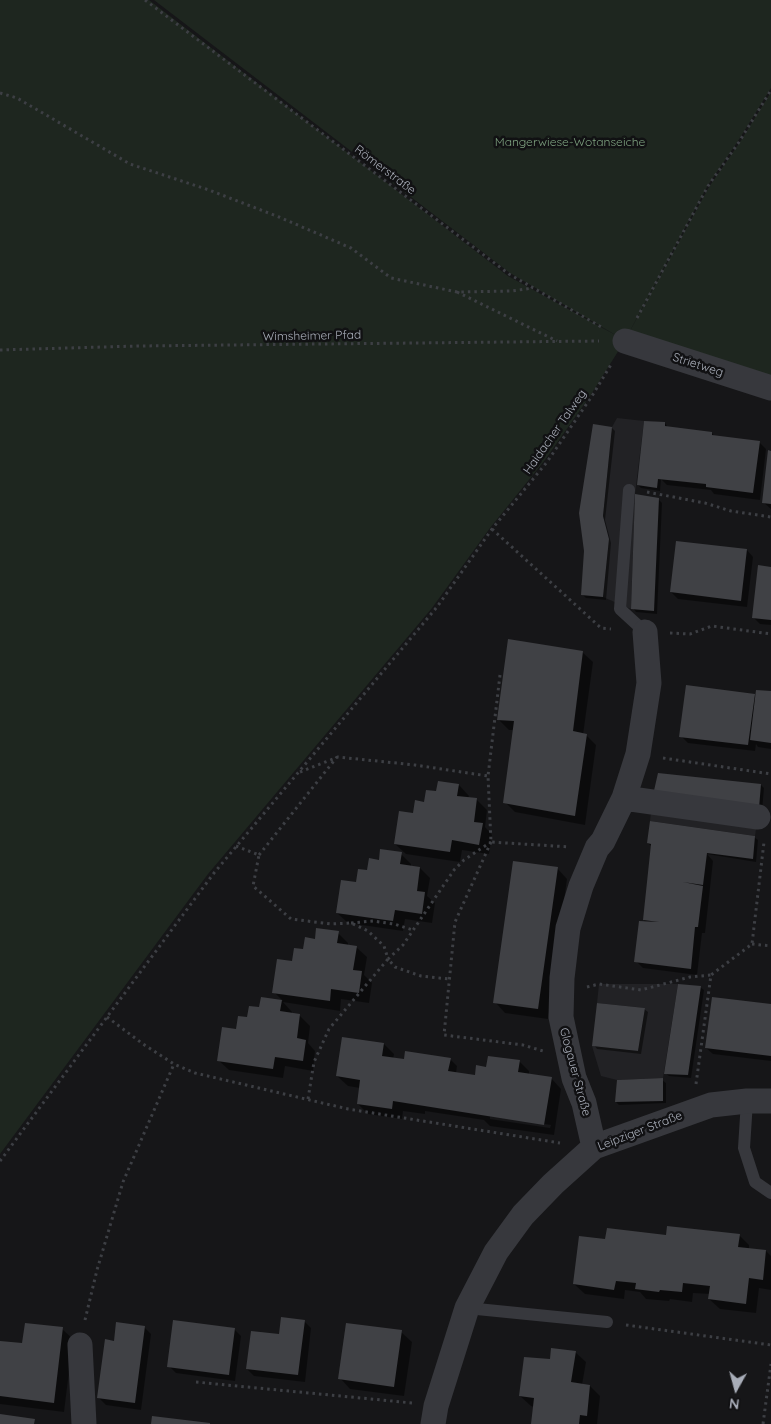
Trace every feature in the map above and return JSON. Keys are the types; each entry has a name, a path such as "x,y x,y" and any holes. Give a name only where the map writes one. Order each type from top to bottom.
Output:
{"street":[{"name":"Strietweg","path":"625,341 771,388"},
{"name":"Glogauer Straße","path":"594,1147 584,1104 574,1078 561,1017 561,994 568,928 581,886 596,848 603,841 624,798 638,754 649,684 645,632"},
{"path":"624,798 761,827"},
{"name":"Leipziger Straße","path":"434,1415 467,1308 496,1252 523,1215 553,1184 594,1147 712,1105 759,1101"},
{"path":"80,1345 84,1424"}],"lane":[{"path":"628,490 620,609 645,632"},
{"path":"759,1101 744,1148 755,1182 771,1193"},
{"path":"467,1308 607,1322"}],"path":[{"name":"Römerstraße","path":"144,0 501,268 625,341"},
{"name":"Haidacher Talweg","path":"0,1161 214,873 438,607 492,529 547,462 592,396 625,341 708,186 739,142 771,90"},
{"path":"0,93 17,98 130,164 209,190 279,217 350,248 391,278 457,292 512,292 533,288"},
{"path":"457,292 559,342"},
{"name":"Wimsheimer Pfad","path":"0,350 138,346 625,341"},
{"path":"663,494 771,517"},
{"path":"492,529 601,628 690,634 712,626 771,634"},
{"path":"500,675 488,776 491,842 455,922 444,1035 523,1045 549,1053 571,1063"},
{"path":"638,754 771,774"},
{"path":"338,757 259,855 253,886 291,919 331,924 373,921 394,924 414,930"},
{"path":"298,772 338,757 414,765 488,776"},
{"path":"752,944 761,827"},
{"path":"308,1099 314,1062 329,1029 388,959 403,945 454,870 464,860 491,842 596,848"},
{"path":"236,846 259,855"},
{"path":"351,923 368,931 384,946 388,959 395,966 421,976 450,979"},
{"path":"561,994 599,984 641,990 690,977 711,975 752,944 771,946"},
{"path":"692,1112 711,975"},
{"path":"107,1017 174,1064 195,1073 348,1109 555,1143 594,1147"},
{"path":"80,1345 96,1270 123,1182 174,1064"},
{"path":"607,1322 771,1345"},
{"path":"763,1424 771,1364"},
{"path":"196,1382 434,1415"}],"shaded area":[{"path":"617,418 644,421 635,494 631,609 603,597 609,539 603,516 612,427"},
{"path":"653,795 759,808 755,836 650,821"},
{"path":"599,984 678,984 663,1078 617,1080 601,1076 592,1046 638,1051 645,1008 597,1003"}],"green space":[{"name":"Mangerwiese-Wotanseiche","path":"0,0 149,0 508,276 619,337 510,273 154,0 771,0 771,88 708,185 625,340 709,187 771,92 771,385 624,342 590,396 545,460 490,528 432,608 208,874 0,1154"}],"building":[{"path":"644,421 665,422 665,426 712,432 712,435 760,441 753,493 706,487 706,484 658,479 657,488 637,485"},
{"path":"593,424 612,427 603,516 609,539 603,597 581,595 584,551 579,513"},
{"path":"768,450 771,451 771,504 762,503"},
{"path":"635,494 659,498 654,611 631,609"},
{"path":"676,541 747,549 741,601 670,592"},
{"path":"758,565 771,567 771,620 752,618"},
{"path":"508,639 583,651 573,731 587,734 575,816 503,803 514,721 497,720"},
{"path":"686,685 755,694 748,745 679,737"},
{"path":"756,690 771,691 771,743 750,740"},
{"path":"658,773 761,784 759,808 653,795"},
{"path":"438,781 459,784 457,796 477,798 474,822 483,823 479,845 452,840 450,852 394,844 399,811 413,813 415,800 424,802 426,790 436,791"},
{"path":"650,821 755,836 753,859 707,853 703,885 683,882 703,886 698,927 695,927 691,969 634,962 639,921 659,922 643,920 651,844 647,843"},
{"path":"380,849 402,852 400,864 420,867 417,891 425,892 422,914 395,910 393,921 336,913 341,880 356,882 358,869 367,870 369,858 379,860"},
{"path":"513,861 558,867 538,1009 493,1003"},
{"path":"316,928 339,931 337,943 357,946 353,970 362,971 359,993 331,989 330,1001 272,993 277,959 292,961 294,948 303,949 305,937 315,939"},
{"path":"678,984 701,986 688,1075 664,1074"},
{"path":"261,997 282,1000 280,1011 300,1014 297,1038 306,1040 303,1061 275,1057 273,1069 217,1061 222,1027 236,1029 238,1016 247,1017 249,1006 259,1007"},
{"path":"712,997 771,1004 771,1056 705,1048"},
{"path":"597,1003 645,1008 638,1051 592,1046"},
{"path":"342,1037 384,1043 382,1056 404,1059 405,1051 451,1058 448,1071 475,1075 476,1065 486,1067 488,1056 520,1060 518,1072 552,1077 544,1125 393,1101 392,1109 357,1104 360,1080 336,1076"},
{"path":"663,1078 663,1101 615,1102 617,1080"},
{"path":"667,1226 740,1234 738,1247 766,1250 763,1280 749,1278 746,1304 708,1299 710,1286 683,1283 682,1292 660,1290 659,1292 635,1289 636,1283 616,1281 614,1290 573,1284 579,1236 605,1239 607,1228 666,1235"},
{"path":"281,1317 305,1320 298,1375 246,1369 251,1331 279,1334"},
{"path":"173,1320 235,1328 229,1375 167,1367"},
{"path":"116,1322 145,1326 135,1403 97,1398 105,1339 114,1341"},
{"path":"25,1323 63,1327 54,1403 0,1396 0,1341 22,1343"},
{"path":"346,1323 402,1330 394,1387 338,1379"},
{"path":"551,1348 576,1351 571,1382 590,1385 587,1416 580,1415 579,1424 531,1424 534,1398 519,1396 524,1357 550,1359"},
{"path":"0,1414 35,1419 34,1424 0,1424"},
{"path":"152,1416 210,1423 210,1424 151,1424"}]}
